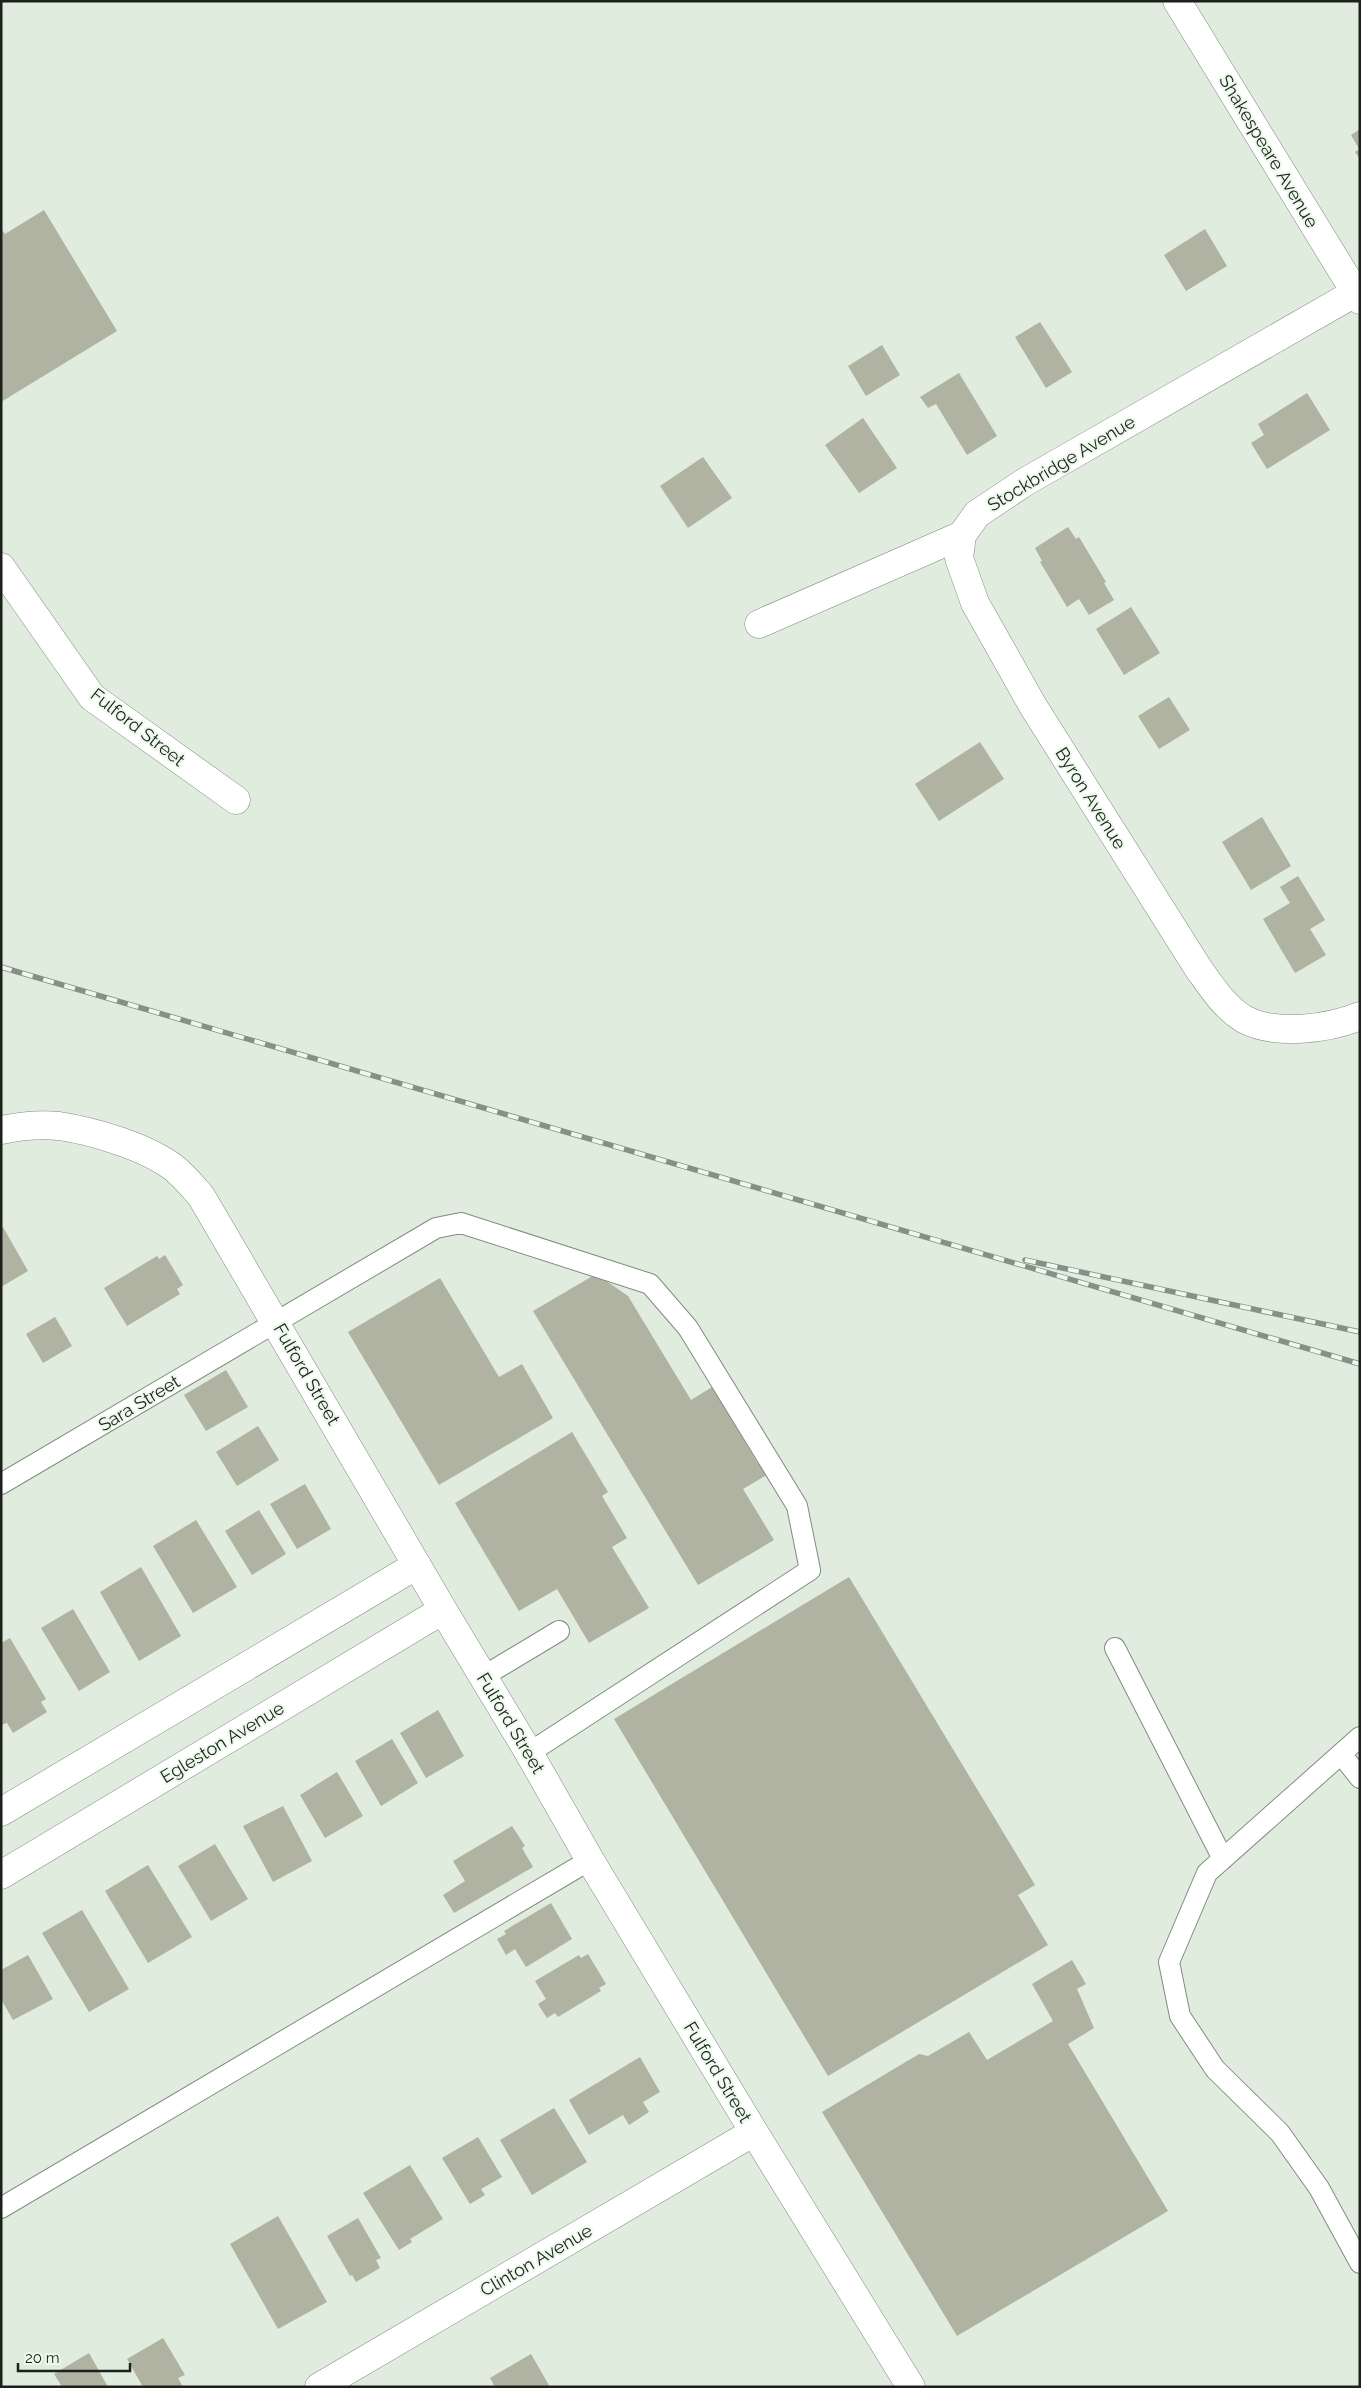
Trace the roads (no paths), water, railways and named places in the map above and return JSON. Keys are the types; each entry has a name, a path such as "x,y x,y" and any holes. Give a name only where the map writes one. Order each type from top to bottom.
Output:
{"street":[{"name":"Shakespeare Avenue","path":"1178,1 1358,294"},
{"name":"Stockbridge Avenue","path":"759,624 962,535 978,514 1025,482 1358,294"},
{"name":"Byron Avenue","path":"962,535 959,558 975,603 1033,706 1198,968 1225,1004 1244,1019 1270,1027 1320,1028 1360,1016"},
{"name":"Fulford Street","path":"1,567 92,697 236,800"},
{"name":"Fulford Street","path":"1,1130 20,1126 58,1126 103,1137 149,1153 175,1168 201,1196 276,1321 443,1610 484,1676 590,1860 911,2387"},
{"path":"1,1812 417,1565"},
{"name":"Egleston Avenue","path":"1,1874 443,1610"},
{"name":"Clinton Avenue","path":"319,2387 754,2132"}],"lane":[{"name":"Sara Street","path":"1,1484 436,1228 461,1222 650,1284 688,1328 797,1506 810,1570 529,1753"},
{"path":"484,1676 559,1631"},
{"path":"1115,1648 1223,1859"},
{"path":"1360,1737 1207,1873 1169,1962 1180,2016 1215,2069 1280,2134 1319,2188 1360,2263"},
{"path":"1341,1754 1360,1778"},
{"path":"1,2208 590,1860"}],"railway":[{"path":"1,967 1360,1364"},
{"path":"1025,1260 1360,1332"}]}
